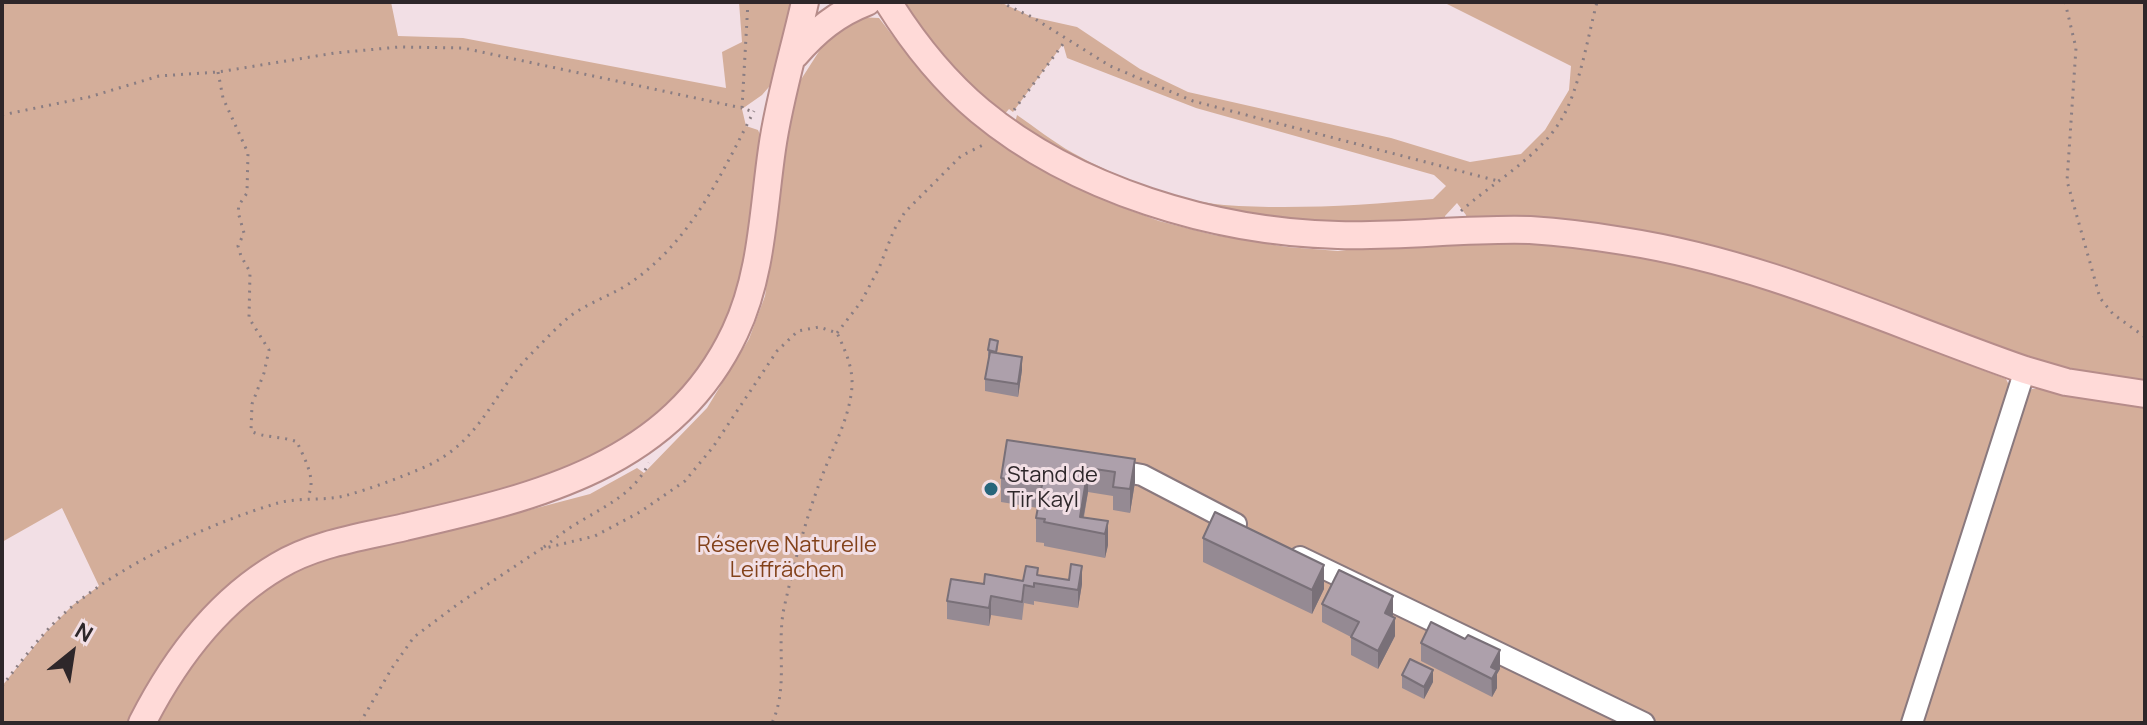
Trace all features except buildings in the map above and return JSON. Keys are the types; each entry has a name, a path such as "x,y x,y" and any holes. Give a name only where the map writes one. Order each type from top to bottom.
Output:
{"main road":[{"path":"142,723 186,649 231,600 280,565 326,545 471,511 588,474 632,450 694,395 736,332 750,291 760,247 766,114 792,58 805,2"},
{"path":"792,58 817,29 867,2"},
{"path":"888,2 927,59 978,110 1067,167 1165,207 1218,221 1290,232 1339,235 1531,230 1623,241 1698,255 1771,275 2025,370 2066,382 2145,394"}],"lane":[{"path":"1912,723 2025,370"},
{"path":"1083,465 1142,475 1260,536"},
{"path":"1284,548 1644,723"}],"path":[{"path":"742,108 748,2"},
{"path":"1000,2 1032,17 1064,42 1110,66 1193,101 1498,181"},
{"path":"1457,231 1461,211 1544,142 1561,120 1571,97 1597,2"},
{"path":"2065,2 2076,48 2067,181 2100,298 2113,314 2145,337"},
{"path":"837,333 861,302 905,212 961,156 995,139 1064,42"},
{"path":"2,115 89,97 159,76 218,72 335,53 399,47 463,48 766,114 679,237 636,279 571,316 527,358 488,413 460,445 430,464 351,493 280,502 184,539 99,586 73,605 46,632 2,686"},
{"path":"218,72 223,98 248,153 247,193 238,212 244,233 238,246 250,272 249,318 269,350 252,404 251,431 257,435 282,436 297,442 311,477 312,490 307,498"},
{"path":"541,549 595,536 640,512 685,481 713,447 777,351 798,331 819,327 837,333 848,356 852,385 843,426 821,478 800,543 783,613 780,705 772,723"},
{"path":"360,723 414,637 579,522 622,497 644,474"}],"green space":[{"path":"2,2 391,2 398,36 463,38 726,88 722,52 742,42 739,2 793,2 775,80 762,95 742,109 746,126 758,130 763,141 742,288 709,357 679,396 624,442 571,473 345,527 222,593 175,643 129,723 2,723 2,686 46,632 73,605 99,586 62,508 2,542"},
{"path":"902,2 1000,2 1032,17 1077,27 1140,69 1188,92 1391,138 1470,162 1521,154 1545,130 1569,90 1571,66 1443,2 2145,2 2145,385 2034,364 1815,280 1467,222 1457,203 1445,216 1445,222 1349,230 1244,217 1113,179 1048,145 1015,123 1017,115 1089,162 1146,186 1206,203 1276,207 1381,203 1433,199 1446,186 1434,175 1196,108 1067,58 1063,44 1013,112 1009,109 1003,116 942,57"},
{"name":"Réserve Naturelle Leiffrächen","path":"857,17 879,18 919,70 995,139 1059,180 1159,221 1214,235 1287,247 1338,251 1413,242 1499,241 1622,252 1696,265 1876,322 1922,347 2006,379 2012,391 1905,723 153,723 202,645 242,605 275,580 324,556 457,529 590,494 637,468 644,473 707,408 749,339 765,296 796,94 793,92 825,42"},
{"path":"2032,389 2145,403 2145,723 1920,723 2022,399"}],"place":[{"name":"Stand de Tir Kayl","path":"991,489"}]}
